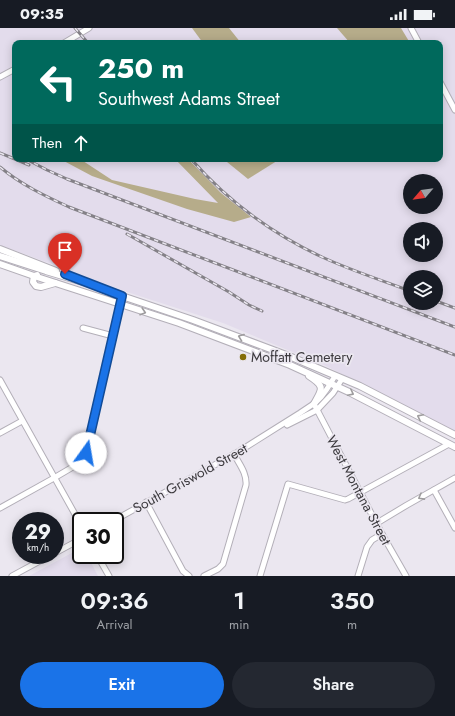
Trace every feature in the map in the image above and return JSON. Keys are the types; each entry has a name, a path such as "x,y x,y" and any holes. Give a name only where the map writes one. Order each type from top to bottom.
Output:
{"main road":[{"path":"0,249 122,296 210,325 288,356 360,386 455,435"},
{"path":"0,256 93,285"},
{"path":"0,264 191,327 290,365 331,383 455,447"},
{"path":"34,276 46,271"},
{"path":"34,276 33,282 36,286 41,287 55,283"},
{"path":"290,365 311,377 319,385 321,393 314,404"}],"street":[{"path":"69,40 89,28"},
{"path":"410,28 417,40"},
{"path":"0,77 12,71"},
{"path":"443,88 455,110"},
{"path":"0,508 81,463 84,459 122,296"},
{"path":"83,328 113,336"},
{"name":"South Griswold Street","path":"267,435 314,404 324,394 335,376"},
{"name":"South Griswold Street","path":"124,515 267,435 317,410 329,398 342,379"},
{"path":"0,380 74,512"},
{"name":"West Montana Street","path":"314,404 382,534 406,576"},
{"path":"0,434 22,421"},
{"path":"260,576 288,484 348,500 449,444"},
{"path":"204,576 218,569 224,564 246,485 247,479 234,454"},
{"path":"377,523 455,478"},
{"path":"434,490 455,528"},
{"path":"146,502 183,570 189,576"},
{"path":"358,576 369,543 382,534"},
{"path":"12,576 34,564"},
{"path":"102,564 108,576"}],"shaded area":[{"path":"0,28 455,28 455,432 326,366 223,323 127,292 0,245"},
{"path":"192,28 229,28 239,40 201,40"},
{"path":"337,28 401,28 408,40 347,40"},
{"path":"66,162 85,162 112,180 218,203 178,162 191,162 221,193 251,217 234,222 187,209 92,176"},
{"path":"227,162 275,162 248,179"},
{"path":"72,553 72,564 92,564 98,576 29,576 51,564 64,564 64,557"}],"railway":[{"path":"75,28 85,40"},
{"path":"0,153 12,158"},
{"path":"22,162 29,165"},
{"path":"32,162 67,179 455,327"},
{"path":"194,162 235,202 251,215 286,238 333,262 403,288"},
{"path":"0,167 24,184 69,207 455,355"},
{"path":"127,234 249,305 262,311"},
{"path":"443,304 455,308"}],"place":[{"name":"Moffatt Cemetery","path":"243,357"}],"route":[{"path":"65,274 122,296 86,453"}]}
